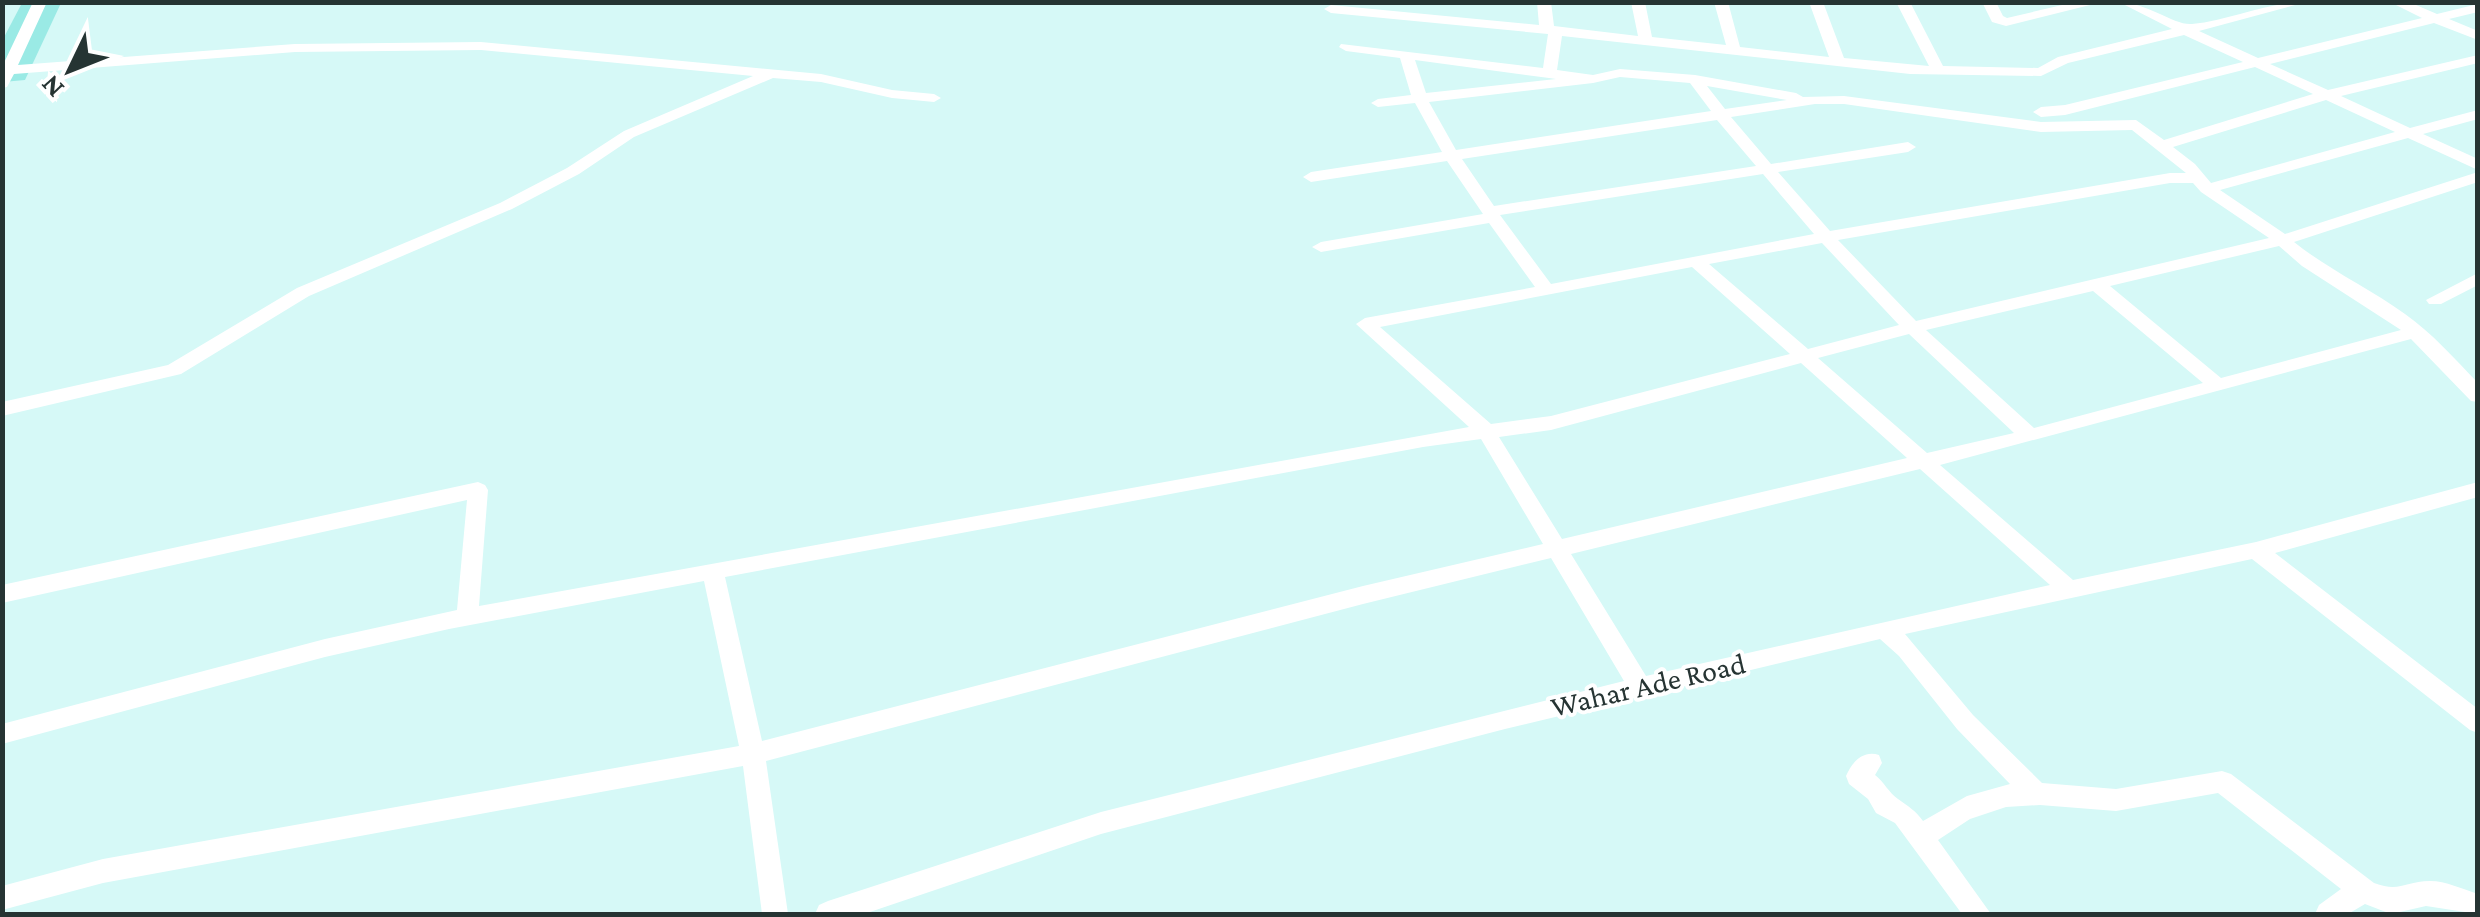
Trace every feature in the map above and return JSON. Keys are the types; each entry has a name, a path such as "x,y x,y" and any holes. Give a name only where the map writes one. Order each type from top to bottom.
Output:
{"street":[{"path":"5,78 40,2"},
{"path":"1456,2 1456,19"},
{"path":"1544,2 1551,30 1549,74"},
{"path":"1638,2 1646,41"},
{"path":"1721,2 1734,50"},
{"path":"1816,2 1838,62"},
{"path":"1903,2 1939,72"},
{"path":"1989,2 1997,19 2006,22 2096,2"},
{"path":"2126,2 2478,165"},
{"path":"1331,10 1456,19 1939,72 2041,72 2063,60 2300,2"},
{"path":"2396,2 2478,36"},
{"path":"2041,112 2258,64 2478,8"},
{"path":"2,38 25,35"},
{"path":"1620,72 1616,69 1623,38"},
{"path":"5,78 295,48 480,46 821,78 892,94 934,98"},
{"path":"1346,47 1593,78"},
{"path":"1406,55 1419,98 1451,154 1547,290"},
{"path":"2164,145 2327,95 2478,59"},
{"path":"1378,103 1620,72 1695,79 1814,100"},
{"path":"2,408 174,370 303,292 506,206 573,171 629,134 770,74"},
{"path":"1695,79 1719,114 1824,237 1910,328 2030,436"},
{"path":"1311,177 1814,100 1844,100 2041,127 2136,125 2164,145 2202,183 2259,221 2280,241 2415,332 2478,396"},
{"path":"1640,687 1560,548 1486,432 1365,324 1824,237 2170,178 2202,183 2478,114"},
{"path":"1321,247 1491,214 1908,147"},
{"path":"2,734 325,648 467,616 1550,423 1910,328 2280,241 2478,176"},
{"path":"1696,261 2070,590"},
{"path":"2435,300 2478,278"},
{"path":"2096,284 2218,385"},
{"path":"2,898 103,871 753,754 1560,548 2030,436 2415,332"},
{"name":"Wahar Ade Road","path":"828,914 1102,823 1884,629 2256,550 2478,489"},
{"path":"2,594 478,490 467,616"},
{"path":"2256,550 2478,723"},
{"path":"713,573 753,754 774,914"},
{"path":"1884,629 1907,649 1965,722 2035,794"},
{"path":"1870,763 1858,776 1877,791 1885,805 1904,815 1978,914"},
{"path":"1920,838 1951,814 1974,804 2035,794 2087,802 2120,800 2222,782 2365,892 2391,902 2416,892 2436,892 2478,907"},
{"path":"2328,914 2365,892"}],"shaded area":[{"path":"22,3 61,3 25,80 3,82 2,41"}]}
